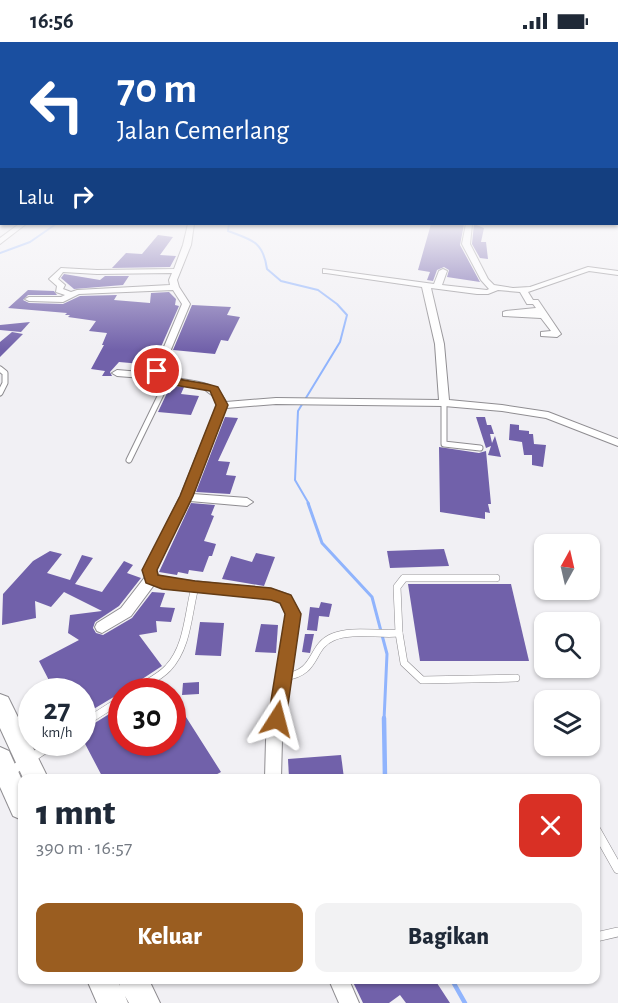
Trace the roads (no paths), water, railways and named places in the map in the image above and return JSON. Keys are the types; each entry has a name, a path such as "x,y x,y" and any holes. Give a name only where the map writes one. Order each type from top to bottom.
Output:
{"main road":[{"path":"0,704 18,768"},
{"path":"104,984 112,1003"},
{"path":"135,984 145,1003"}],"street":[{"path":"163,378 157,371 186,304 175,287 176,272 181,260"},
{"path":"474,260 485,280 497,288"},
{"path":"507,294 524,292 584,269 618,273"},
{"path":"71,295 59,290 61,285 53,279 61,270 176,272"},
{"path":"326,272 480,293 497,288 524,292"},
{"path":"437,287 443,272"},
{"path":"426,286 434,312 443,365 444,403"},
{"path":"29,299 63,300 77,292 175,287"},
{"path":"524,292 530,302"},
{"path":"516,303 535,302 557,334 544,334"},
{"path":"506,314 526,313 525,311 544,316"},
{"path":"535,324 544,316"},
{"path":"117,373 208,386 214,389 219,396 222,405 186,496 150,570 152,578 162,583 271,594 285,599 293,614 274,740 273,774"},
{"path":"222,405 276,401 444,403 539,412 618,443"},
{"path":"186,496 247,502"},
{"path":"102,627 126,612 152,578"},
{"path":"341,984 349,1003"}],"lane":[{"path":"0,369 4,373 5,382 0,393"},
{"path":"129,460 163,378"},
{"path":"444,403 444,444 480,448"},
{"path":"496,578 401,580 397,587 399,633 404,663 422,680 516,678"},
{"path":"154,678 167,669 180,648 195,587"},
{"path":"284,677 297,677 307,670 324,643 335,636 399,633"},
{"path":"18,768 35,756"},
{"path":"600,837 618,868"},
{"path":"600,936 618,932"}],"waterway":[{"path":"265,260 267,269 281,281 318,290 337,304 347,315 340,342 298,411 295,480 309,504"},
{"path":"308,503 322,543 372,597 387,654 384,719"},
{"path":"384,719 385,774"},
{"path":"454,984 465,1003"}]}
